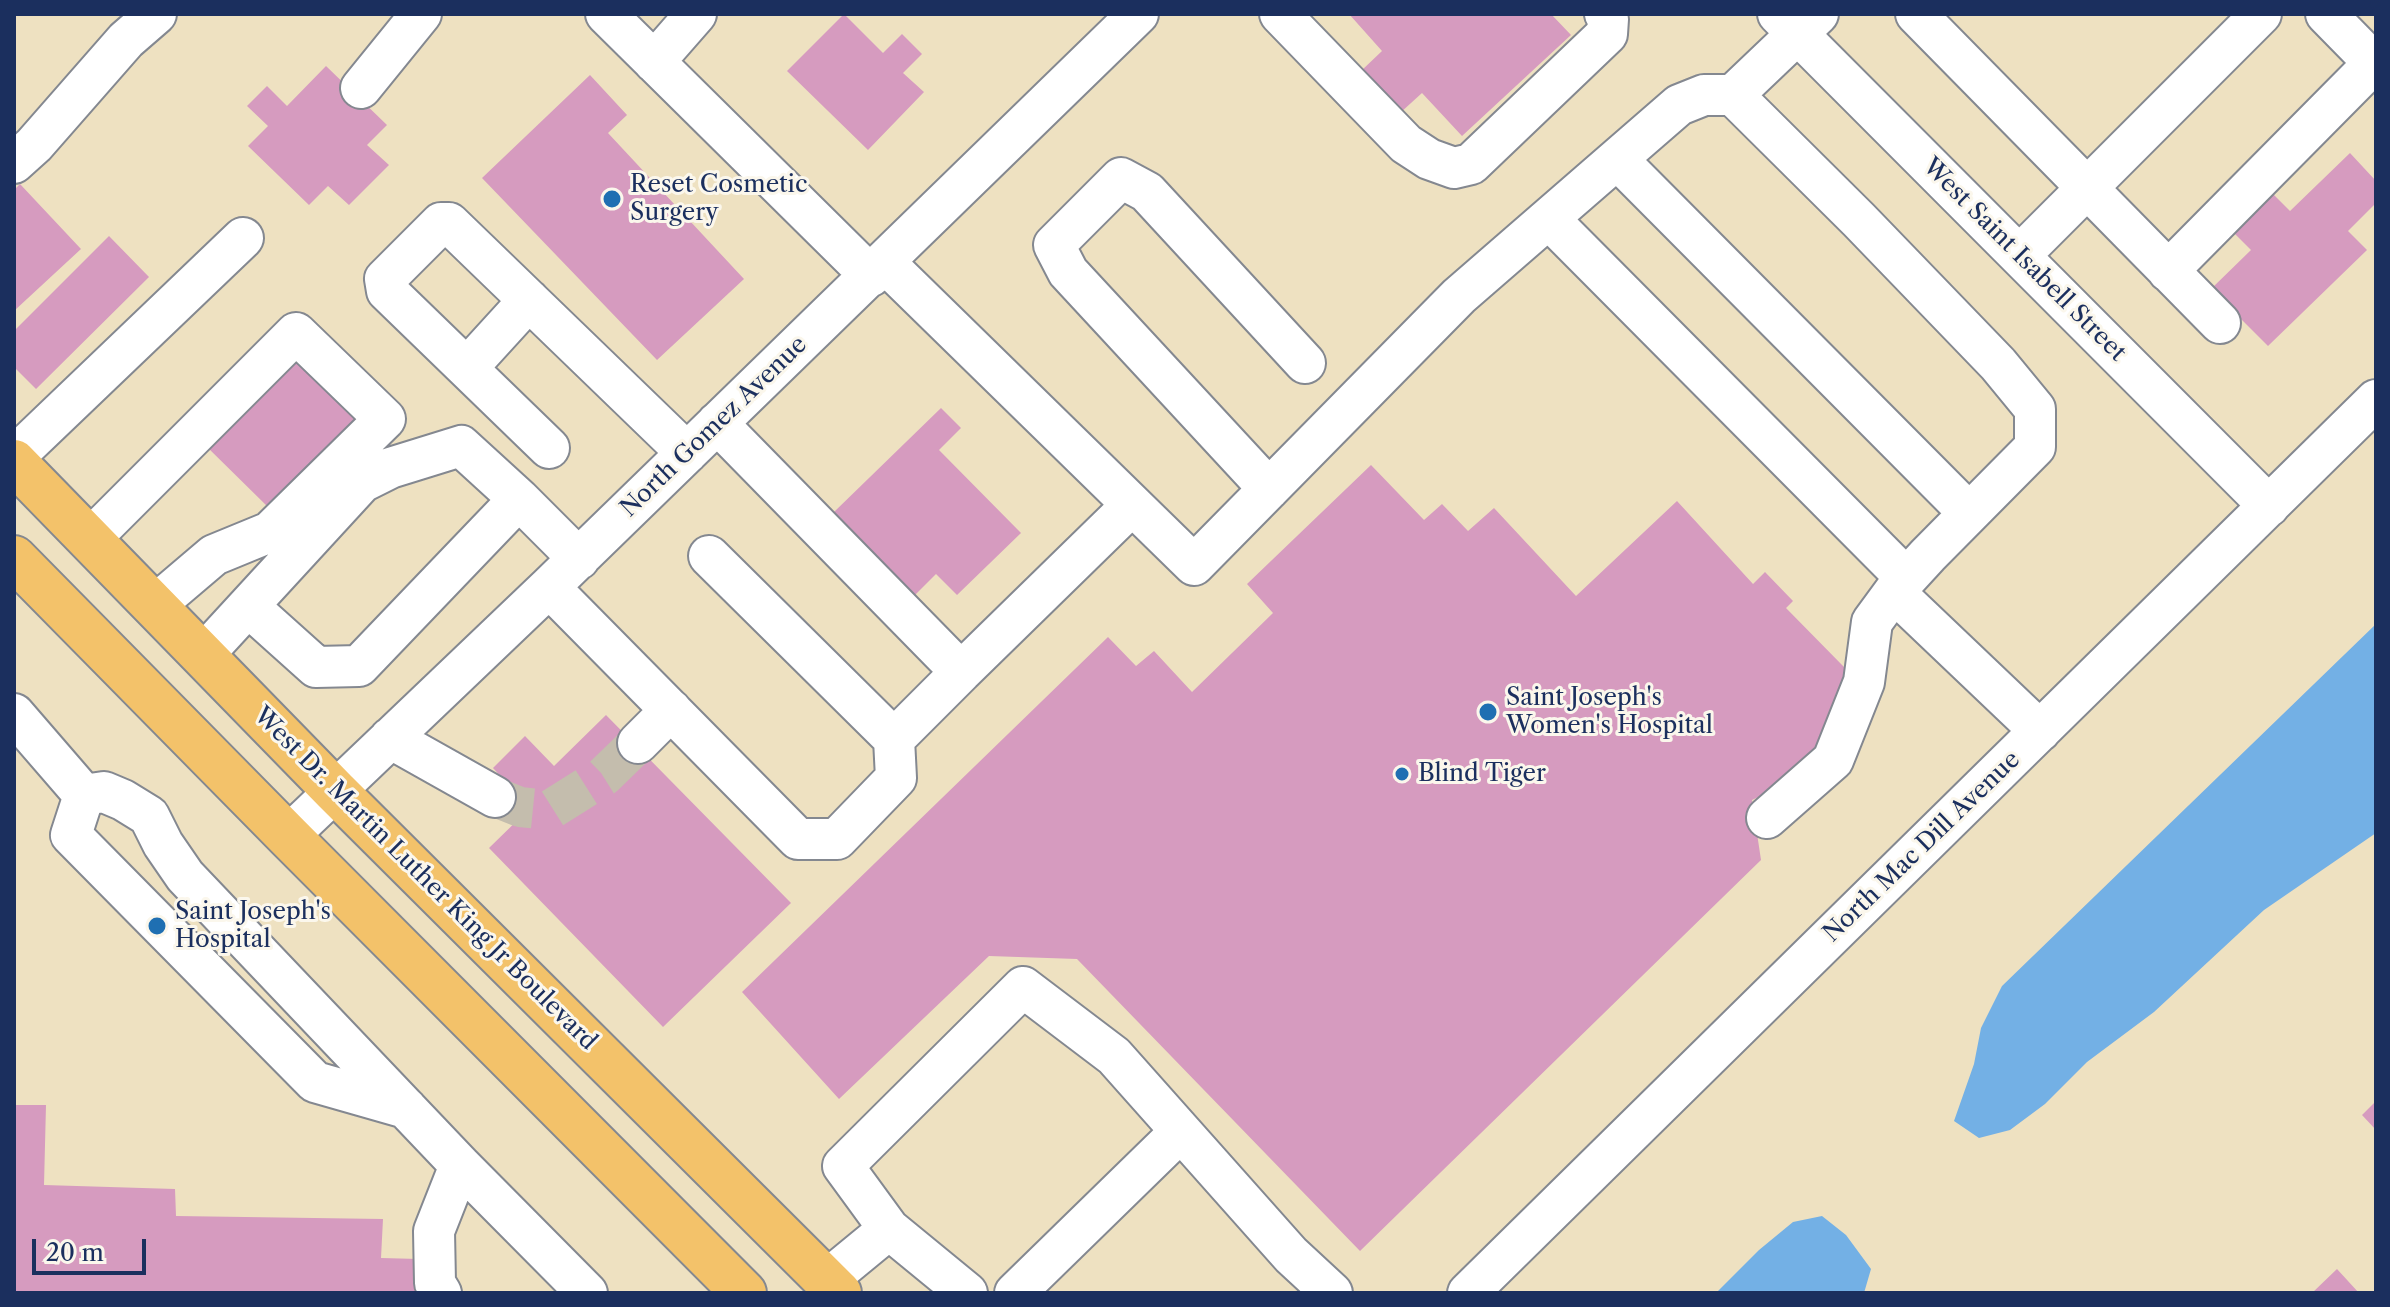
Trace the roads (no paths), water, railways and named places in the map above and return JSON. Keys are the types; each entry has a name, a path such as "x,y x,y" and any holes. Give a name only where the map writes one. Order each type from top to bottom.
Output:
{"main road":[{"name":"West Dr. Martin Luther King Jr Boulevard","path":"14,460 335,791 833,1287"},
{"path":"14,558 744,1293"}],"street":[{"path":"14,163 34,145 126,40 156,14"},
{"path":"361,88 421,14"},
{"path":"606,14 1194,565 1459,296 1679,105 1704,95 1733,95 1988,353 2035,409 2035,447 1900,585 1872,622 1864,682 1833,760 1767,818"},
{"path":"654,62 696,14"},
{"name":"North Gomez Avenue","path":"288,836 579,559 1138,14"},
{"path":"1280,14 1406,144 1429,159 1454,168 1471,164 1607,34 1608,19 1605,14"},
{"path":"1916,14 2220,323"},
{"path":"2020,255 2261,14"},
{"path":"2168,271 2375,64 2326,14"},
{"path":"1733,95 1799,21"},
{"name":"West Saint Isabell Street","path":"1799,21 2020,255 2269,506"},
{"path":"1617,159 1969,513"},
{"path":"1269,489 1068,272 1054,245 1121,178 1147,192 1305,363"},
{"path":"1549,219 2040,731"},
{"path":"549,448 387,291 385,279 441,223 449,223 687,453"},
{"path":"14,460 243,238"},
{"path":"467,368 529,300"},
{"path":"90,539 296,333 385,419 270,532 214,555 154,606"},
{"name":"North Mac Dill Avenue","path":"1468,1293 2376,400"},
{"path":"717,423 961,672"},
{"path":"203,655 362,482 390,468 461,446 579,559"},
{"path":"248,606 316,667 359,666 519,499"},
{"path":"894,739 1132,505"},
{"path":"549,587 798,839 837,839 896,778 894,739 709,556"},
{"path":"638,743 671,710"},
{"path":"14,714 84,795"},
{"path":"390,738 495,797"},
{"path":"84,795 104,792 149,816 163,844 185,876 406,1109 587,1293"},
{"path":"84,795 71,835 315,1082 406,1109"},
{"path":"967,1293 889,1229 843,1166 1023,987 1114,1056 1291,1255 1332,1293"},
{"path":"1015,1293 1180,1132"},
{"path":"441,1293 435,1283 434,1231 460,1165"},
{"path":"833,1287 889,1229"}],"water":[{"path":"2376,624 2376,833 2264,910 2154,1012 2087,1062 2045,1104 2010,1130 1979,1138 1954,1121 1974,1064 1981,1028 2002,986"},
{"path":"1822,1216 1846,1235 1871,1269 1864,1293 1716,1293 1759,1250 1793,1222"}],"tunnel":[{"path":"495,797 520,807 550,810 604,776 638,743"}],"place":[{"name":"Reset Cosmetic Surgery","path":"612,199"},
{"name":"Saint Joseph's Women's Hospital","path":"1488,712"},
{"name":"Blind Tiger","path":"1402,774"},
{"name":"Saint Joseph's Hospital","path":"157,926"}]}
